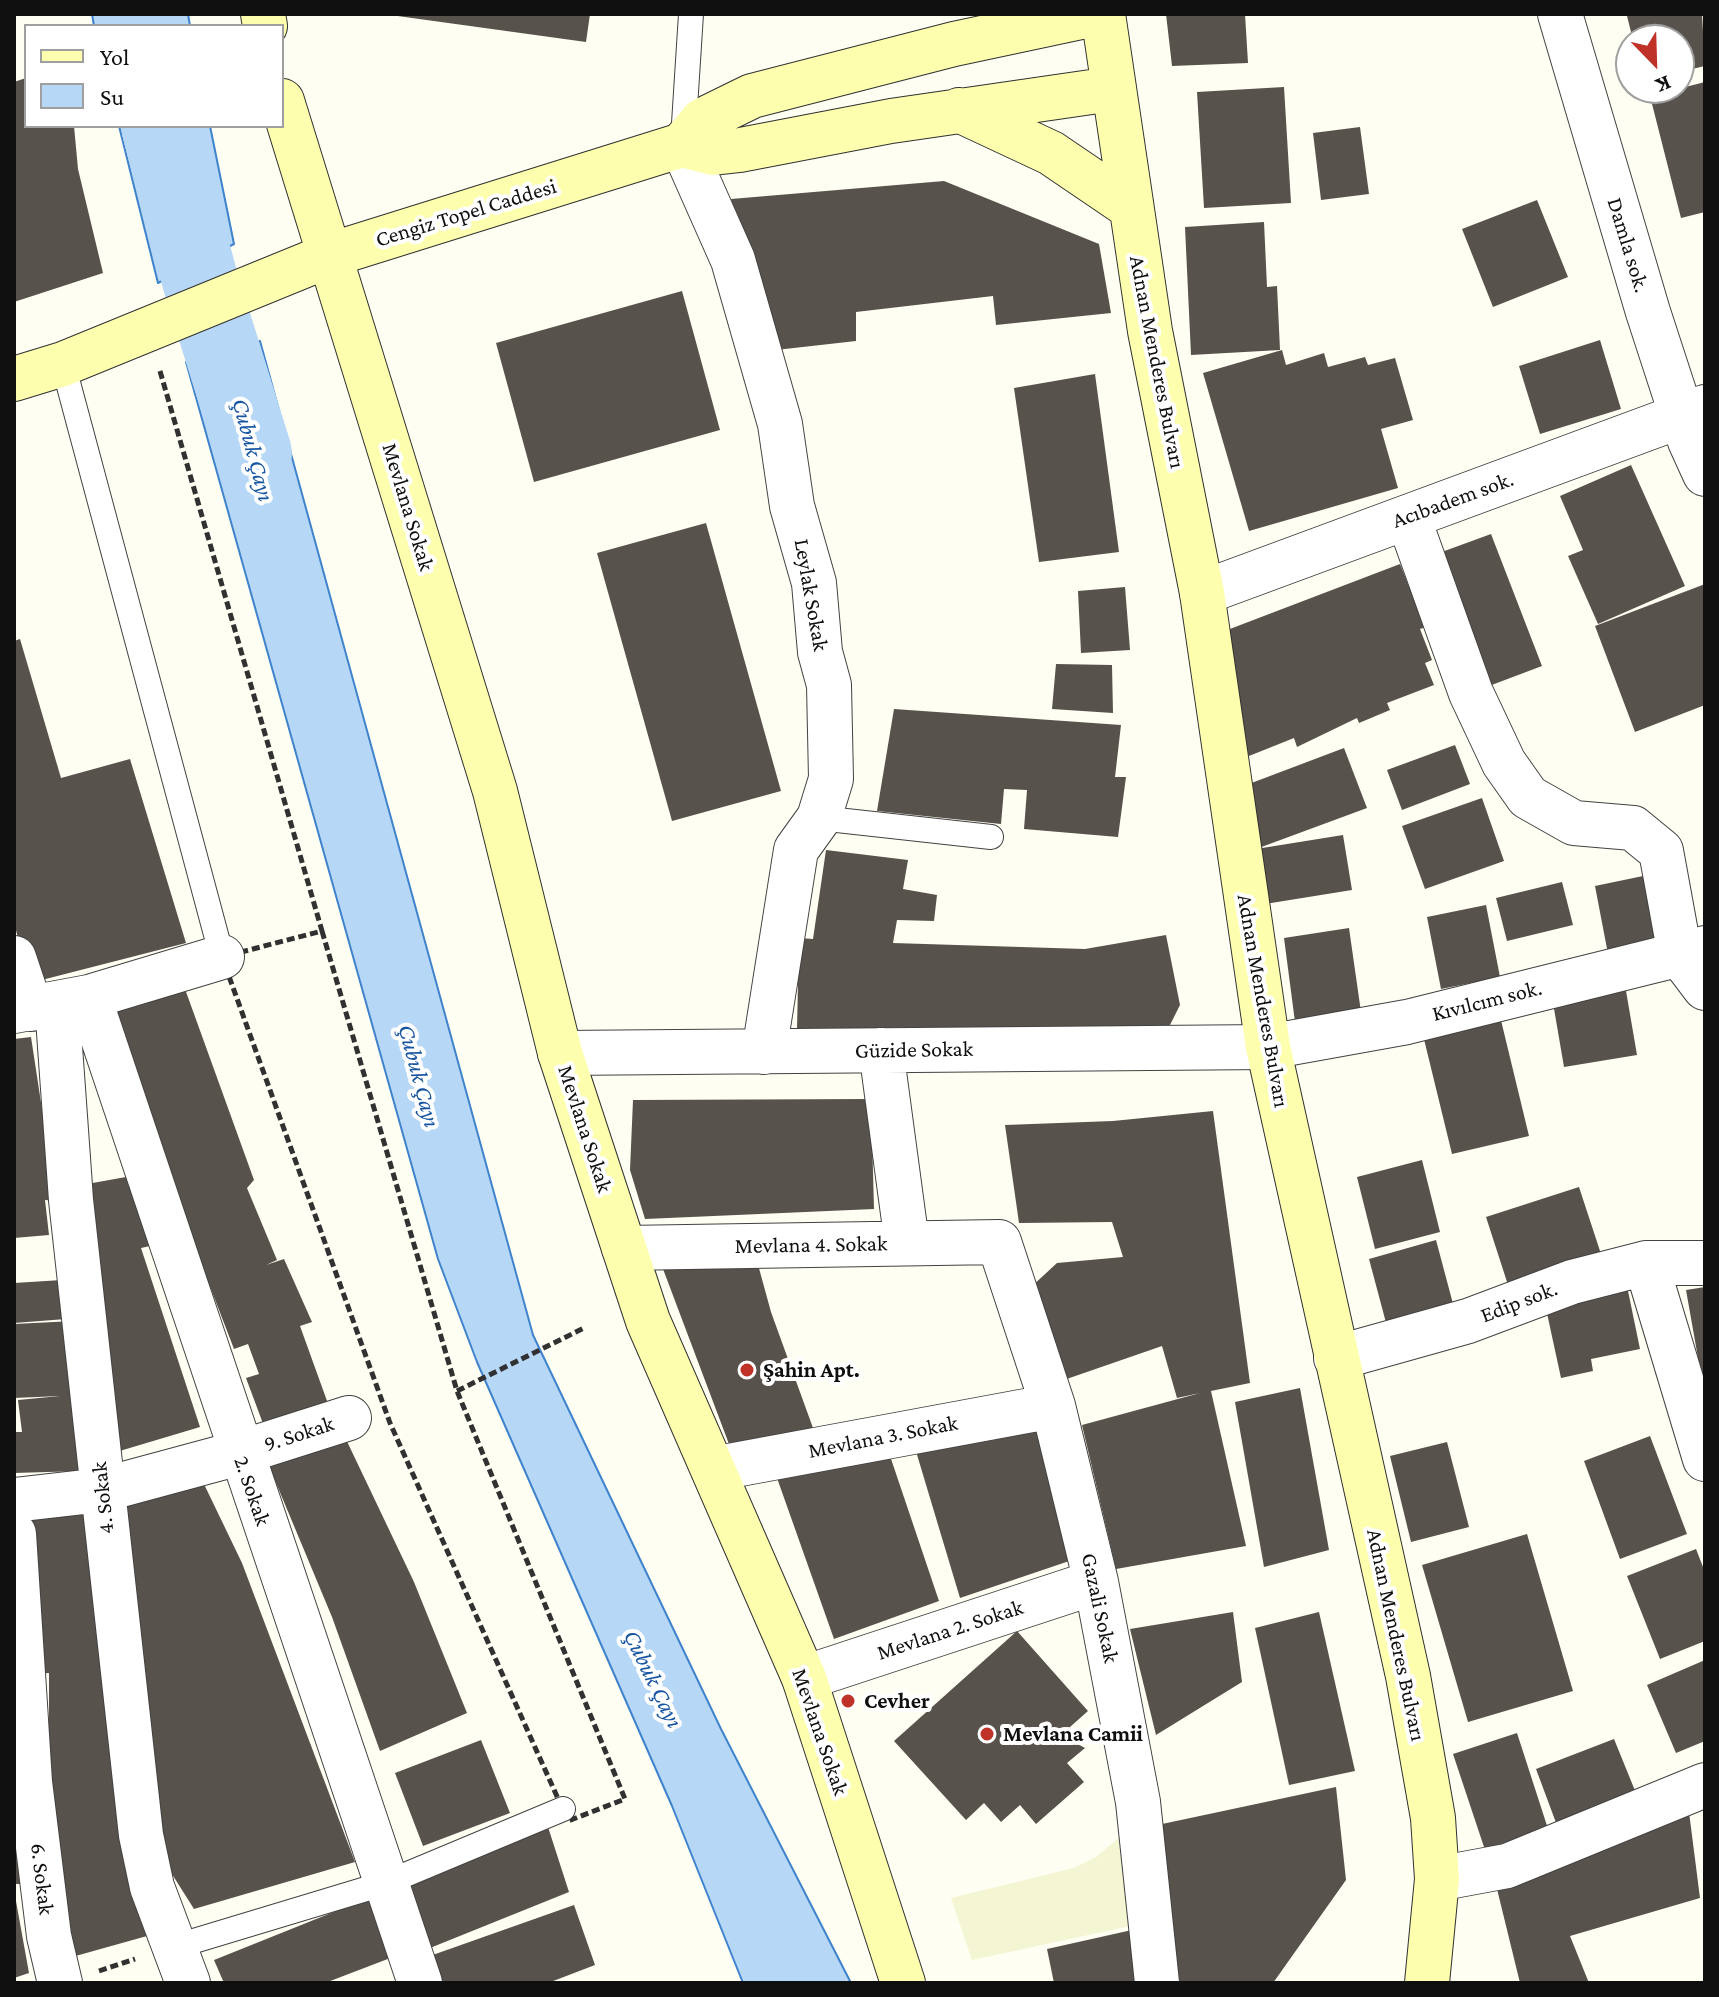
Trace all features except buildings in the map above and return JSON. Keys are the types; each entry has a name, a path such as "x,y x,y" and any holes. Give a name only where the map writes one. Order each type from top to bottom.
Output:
{"main road":[{"path":"879,63 946,14"},
{"path":"1095,14 879,63 752,96 724,107 703,120 682,145 713,153 740,150 959,110 1112,89"},
{"name":"Adnan Menderes Bulvarı","path":"1103,14 1129,206 1202,593 1268,1047 1408,1676 1433,1818 1437,1879 1427,1983"},
{"name":"Mevlana Sokak","path":"284,107 495,791 560,1053 648,1321 804,1678 903,1983"},
{"path":"959,110 1051,153 1129,206"},
{"name":"Cengiz Topel Caddesi","path":"155,327 330,255 682,145"},
{"path":"14,379 63,364 155,327"}],"street":[{"name":"Damla sok.","path":"1560,14 1694,412 1705,474"},
{"name":"Leylak Sokak","path":"682,145 733,260 780,424 792,506 814,583 820,652 829,685 831,779 819,818 796,850 764,1052"},
{"name":"Acıbadem sok.","path":"1202,593 1694,412"},
{"path":"1408,517 1471,693 1504,763 1528,797 1574,823 1633,828 1661,851 1697,964"},
{"path":"48,1005 222,957"},
{"name":"4. Sokak","path":"14,958 48,1005 141,1835 152,1887 181,1965"},
{"name":"Kıvılcım sok.","path":"1268,1047 1697,964"},
{"name":"2. Sokak","path":"48,1005 239,1453 420,1983"},
{"name":"Güzide Sokak","path":"560,1053 1268,1047"},
{"path":"881,1050 907,1243"},
{"name":"Mevlana 4. Sokak","path":"624,1248 999,1242"},
{"name":"Gazali Sokak","path":"999,1242 1053,1406 1096,1582 1138,1802 1157,1983"},
{"path":"1646,1263 1705,1459"},
{"name":"Edip sok.","path":"1336,1358 1468,1321 1572,1282 1646,1263 1705,1263"},
{"name":"Mevlana 3. Sokak","path":"713,1469 1053,1406"},
{"name":"9. Sokak","path":"14,1500 102,1490 239,1453 349,1418"},
{"name":"6. Sokak","path":"14,1534 30,1782 49,1936 76,1978"},
{"name":"Mevlana 2. Sokak","path":"804,1678 1096,1582"},
{"path":"1437,1879 1507,1866 1705,1785"}],"lane":[{"path":"682,145 691,14"},
{"path":"63,364 222,957"},
{"path":"819,818 991,837"},
{"path":"181,1965 563,1809"}],"path":[{"path":"155,327 415,1259 457,1391 625,1799"},
{"path":"222,957 322,931"},
{"path":"457,1391 584,1328"},
{"path":"76,1978 181,1965"}],"green space":[{"path":"1127,1831 1144,1923 972,1960 951,1898 1074,1868 1096,1857"}],"water":[{"path":"92,14 188,14 190,24 94,24"},
{"path":"119,128 210,128 234,244 158,283"},
{"path":"260,341 533,1335 721,1729 851,1983 743,1983 672,1806 477,1362 438,1259 186,362"}],"waterway":[{"name":"Çubuk Çayı","path":"160,128 200,280 254,453"}],"place":[{"name":"Şahin Apt.","path":"747,1370"},
{"name":"Cevher","path":"848,1701"},
{"name":"Mevlana Camii","path":"987,1734"}]}
